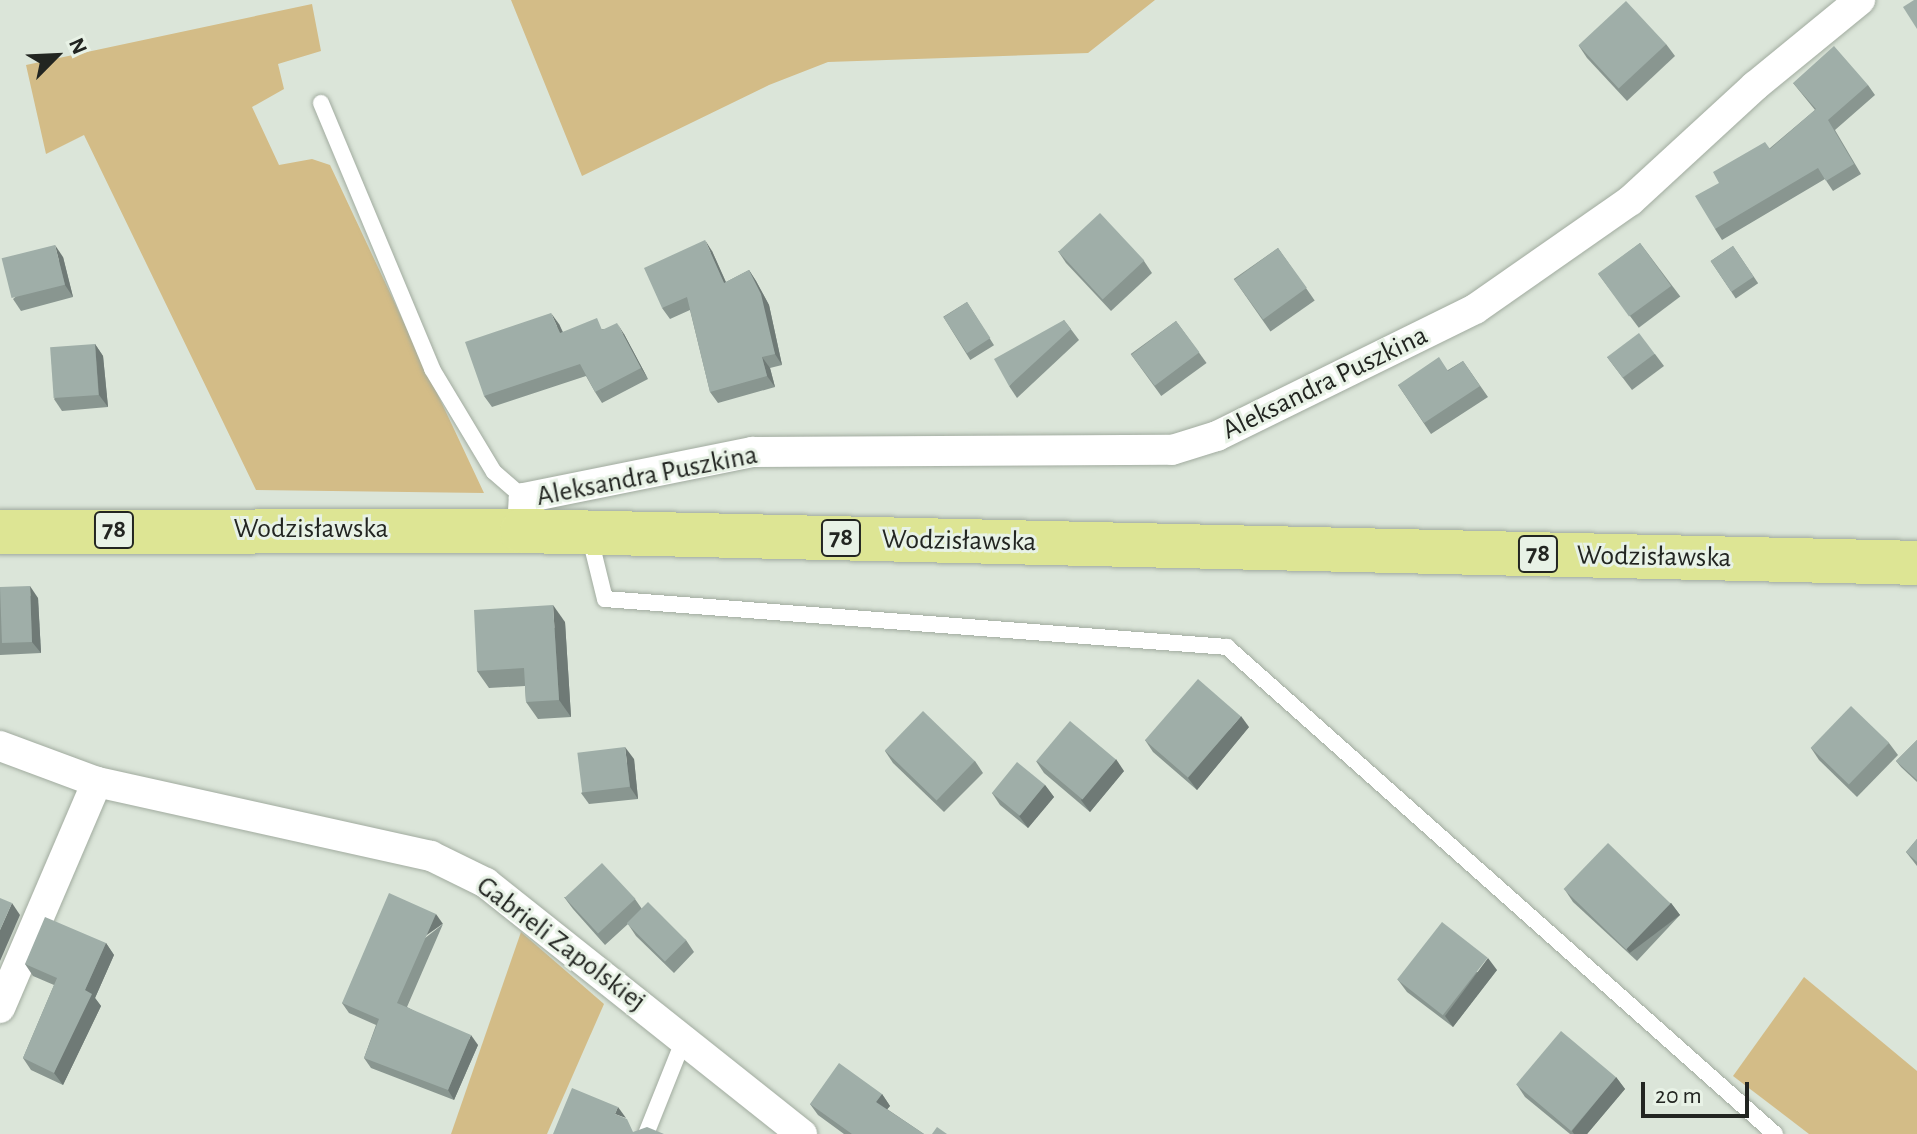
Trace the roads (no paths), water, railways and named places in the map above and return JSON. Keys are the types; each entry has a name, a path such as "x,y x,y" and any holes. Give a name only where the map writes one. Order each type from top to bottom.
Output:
{"main road":[{"name":"Wodzisławska","path":"0,532 523,514 589,532 1917,563"}],"street":[{"name":"Aleksandra Puszkina","path":"523,514 752,452 1172,450 1217,436 1475,309 1630,201 1755,86 1860,0"},
{"name":"Gabrieli Zapolskiej","path":"0,746 97,782 431,856 506,897 802,1134"},
{"path":"0,1008 97,782"}],"lane":[{"path":"321,103 432,369 523,514"},
{"path":"589,532 605,599 1227,647 1775,1134"},
{"path":"646,1134 684,1039"}]}
